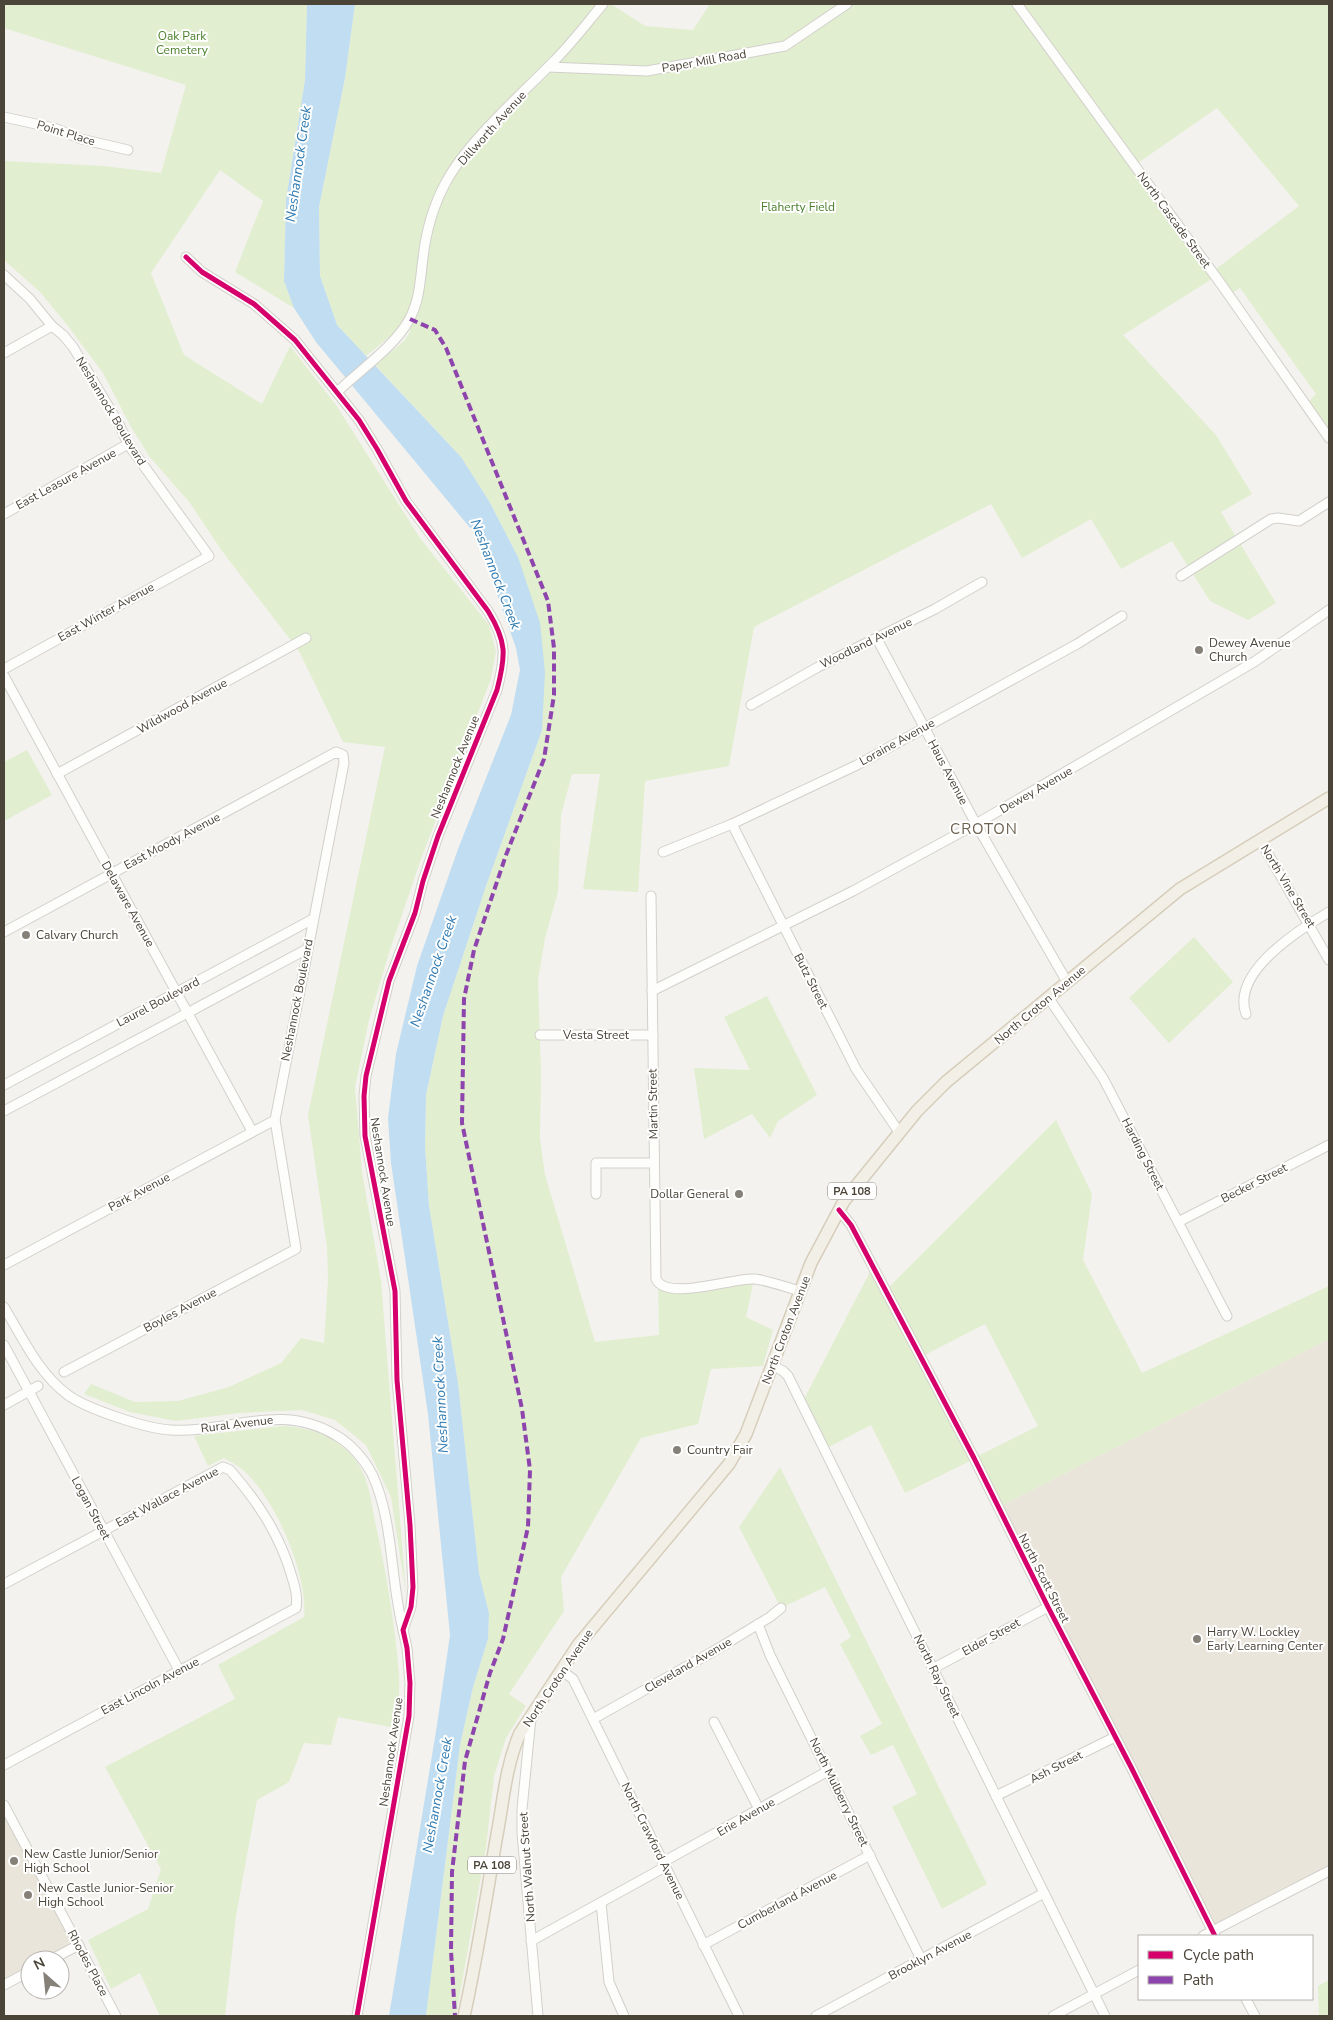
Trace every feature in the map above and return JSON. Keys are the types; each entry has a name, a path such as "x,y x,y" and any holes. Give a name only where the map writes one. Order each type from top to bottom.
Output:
{"main road":[{"name":"North Croton Avenue","path":"464,2016 482,1934 510,1759 520,1733 592,1628 729,1464 746,1434 800,1291 826,1233 844,1201 934,1093 1048,997 1180,889 1329,798"}],"street":[{"name":"Dillworth Avenue","path":"339,390 398,336 410,319 419,293 426,237 432,216 446,182 472,146 548,67 603,4"},
{"name":"Paper Mill Road","path":"548,67 647,71 785,46 847,4"},
{"name":"North Cascade Street","path":"1017,4 1234,303 1329,438"},
{"name":"Point Place","path":"4,117 54,128 81,139 128,150"},
{"name":"Neshannock Avenue","path":"186,257 202,272 254,304 282,327 339,390 364,427 406,501 488,611 499,629 504,649 503,666 497,690 438,836 423,880 415,913 389,981 366,1076 364,1096 365,1136 395,1291 398,1380 413,1587 411,1607 403,1630 410,1683 409,1716 358,2016"},
{"name":"Neshannock Boulevard","path":"4,275 30,299 52,326 64,335 73,347 114,416 128,444 209,556"},
{"path":"4,352 52,326"},
{"name":"East Leasure Avenue","path":"4,514 128,444"},
{"path":"1181,576 1271,519 1299,521 1329,502"},
{"name":"East Winter Avenue","path":"4,669 209,556"},
{"name":"Woodland Avenue","path":"751,705 818,667 934,609 982,582"},
{"name":"Dewey Avenue","path":"652,991 852,892 976,824 1086,762 1254,662 1329,610"},
{"name":"Loraine Avenue","path":"663,852 732,824 857,765 1077,644 1122,616"},
{"name":"Wildwood Avenue","path":"57,774 306,638"},
{"name":"Haus Avenue","path":"876,639 976,824 1067,982"},
{"name":"Delaware Avenue","path":"4,676 252,1131"},
{"name":"East Moody Avenue","path":"4,932 336,752 341,753"},
{"name":"Neshannock Boulevard","path":"296,1248 274,1120 344,763 341,753"},
{"name":"Butz Street","path":"732,824 856,1069 900,1132"},
{"name":"North Vine Street","path":"1260,840 1329,960"},
{"name":"Martin Street","path":"651,896 656,1279 662,1287 684,1288 710,1287 754,1279 800,1291"},
{"path":"1246,1014 1244,1003 1246,992 1258,968 1266,958 1310,924 1329,912"},
{"name":"Laurel Boulevard","path":"4,1085 313,919"},
{"name":"Laurel Boulevard","path":"4,1111 307,949"},
{"name":"Harding Street","path":"1048,997 1103,1078 1227,1316"},
{"name":"Vesta Street","path":"540,1035 653,1035"},
{"name":"Park Avenue","path":"4,1265 274,1120"},
{"name":"Becker Street","path":"1178,1222 1329,1145"},
{"path":"596,1194 596,1164 654,1163"},
{"name":"North Scott Street","path":"839,1210 851,1224 974,1458 1214,1934"},
{"name":"Boyles Avenue","path":"64,1372 296,1248"},
{"name":"Rural Avenue","path":"4,1307 46,1375 67,1395 78,1402 154,1428 182,1430 284,1418 316,1425 341,1438 364,1461 372,1474 379,1493 403,1630"},
{"name":"Logan Street","path":"4,1345 179,1670"},
{"name":"North Ray Street","path":"772,1365 788,1376 1106,2016"},
{"path":"4,1405 38,1386"},
{"name":"East Wallace Avenue","path":"4,1584 219,1468 224,1468 230,1470 263,1511 281,1546 296,1592 296,1608"},
{"name":"Elder Street","path":"934,1668 1048,1607"},
{"name":"East Lincoln Avenue","path":"4,1764 296,1608"},
{"name":"Cleveland Avenue","path":"593,1719 758,1624 781,1608"},
{"name":"North Mulberry Street","path":"758,1624 770,1655 921,1960"},
{"name":"North Crawford Avenue","path":"562,1670 572,1679 593,1719 739,2016"},
{"name":"North Walnut Street","path":"531,1717 522,1824 538,2016"},
{"path":"714,1722 759,1809"},
{"name":"Ash Street","path":"996,1796 1115,1737"},
{"name":"Erie Avenue","path":"532,1941 828,1771"},
{"name":"Rhodes Place","path":"4,1805 116,2016"},
{"name":"Cumberland Avenue","path":"703,1944 870,1855"},
{"path":"1214,1934 1329,1871"},
{"name":"Brooklyn Avenue","path":"816,2016 1044,1893"},
{"path":"601,1903 609,1982 624,2016"},
{"path":"69,1950 78,1945"},
{"path":"1053,2016 1138,1971"},
{"path":"4,1985 20,1976"},
{"path":"1247,2000 1255,2016"}],"shaded area":[{"name":"Harry W. Lockley Early Learning Center","path":"1329,1339 1329,1869 1212,1931 997,1508"},
{"name":"New Castle Junior-Senior High School","path":"4,1805 79,1945 69,1950 20,1950 20,1976 4,1985"}],"green space":[{"name":"Oak Park Cemetery","path":"4,4 307,4 305,80 286,200 284,281 294,308 235,272 263,201 220,170 151,273 184,355 262,404 290,346 336,405 420,538 489,625 496,651 491,679 422,856 389,953 369,1020 355,1087 362,1172 381,1281 406,1594 391,1497 366,1445 335,1420 302,1410 239,1413 176,1421 130,1412 84,1394 91,1384 135,1402 178,1401 229,1387 281,1363 301,1338 324,1343 328,1280 327,1247 308,1115 385,747 343,742 299,651 222,551 190,503 149,456 130,425 103,373 68,326 40,292 4,260 4,161 104,166 161,173 186,85 4,28"},
{"name":"Flaherty Field","path":"355,4 611,4 645,26 693,30 710,4 1329,4 1329,437 1306,404 1316,394 1240,288 1229,295 1215,277 1123,335 1216,435 1252,494 1221,512 1276,603 1248,620 1210,601 1172,541 1121,569 1091,519 1022,558 991,504 754,627 729,766 645,781 638,892 583,889 600,774 572,774 561,815 558,892 545,938 538,980 541,1071 540,1139 545,1175 595,1342 659,1335 658,1284 662,1287 754,1279 746,1317 773,1330 763,1366 711,1369 698,1424 641,1438 561,1577 564,1611 509,1694 526,1706 506,1738 494,1776 486,1848 456,2016 426,2016 460,1745 473,1687 488,1639 489,1613 479,1573 458,1383 429,1206 425,1147 426,1095 443,1016 486,886 542,730 518,557 489,501 461,457 375,365 404,341 410,332 410,320 366,356 337,325 320,276 319,207 345,78","holes":["1217,108 1299,206 1212,272 1135,165"]},
{"path":"27,750 52,795 4,821 4,762"},
{"path":"1194,937 1233,982 1169,1043 1129,998"},
{"path":"767,996 817,1095 778,1121 770,1138 752,1114 704,1139 694,1068 750,1070 724,1017"},
{"path":"1056,1120 1092,1194 1083,1260 1142,1373 1329,1286 1329,1339 997,1508 974,1459 905,1493 871,1425 825,1449 802,1403 873,1266 886,1290","holes":["985,1324 1038,1426 974,1458 921,1357"]},
{"path":"283,1426 312,1431 338,1443 353,1457 365,1479 383,1559 395,1636 399,1682 396,1728 338,1717 331,1745 304,1743 289,1782 257,1800 236,1916 225,2016 160,2016 140,1973 111,1989 88,1940 148,1909 161,1869 105,1767 235,1699 218,1665 304,1617 301,1579 286,1535 275,1513 251,1478 238,1466 224,1458 208,1466 194,1436"},
{"path":"780,1467 987,1884 942,1909 892,1807 917,1794 893,1745 871,1755 860,1736 882,1724 840,1644 851,1637 825,1587 781,1608 739,1527"},
{"path":"1329,1980 1329,2016 1319,2016 1318,1986"}],"water":[{"name":"Neshannock Creek","path":"307,4 355,4 345,78 319,207 320,276 337,325 461,457 489,501 518,557 540,623 545,672 542,730 486,886 443,1016 426,1095 425,1147 429,1206 458,1383 479,1573 489,1613 488,1639 473,1687 460,1745 426,2016 389,2016 450,1635 428,1414 391,1163 388,1118 396,1054 417,966 458,849 511,715 520,670 516,648 476,535 316,342 294,308 284,281 286,200 305,80"}],"marked path":[{"path":"410,319 435,330 446,348 548,601 554,648 554,695 544,759 506,855 474,950 464,999 462,1123 522,1409 530,1470 528,1527 503,1639 490,1673 465,1761 452,1872 451,1951 455,2016"}],"cycle path":[{"path":"186,257 202,272 254,304 295,340 359,420 406,501 488,611 499,632 503,649 502,667 497,690 438,836 415,913 389,981 366,1076 364,1096 365,1136 395,1291 397,1380 410,1525 413,1587 411,1607 403,1630 407,1648 410,1683 409,1716 357,2016"},
{"path":"839,1210 851,1225 974,1458 1215,1935"}],"place":[{"name":"Dewey Avenue Church","path":"1199,650"},
{"name":"Calvary Church","path":"26,935"},
{"name":"Dollar General","path":"739,1194"},
{"name":"Country Fair","path":"677,1450"},
{"name":"Harry W. Lockley Early Learning Center","path":"1197,1639"},
{"name":"New Castle Junior/Senior High School","path":"14,1861"},
{"name":"New Castle Junior-Senior High School","path":"28,1895"}],"district":[{"name":"CROTON","path":"984,829"}]}
